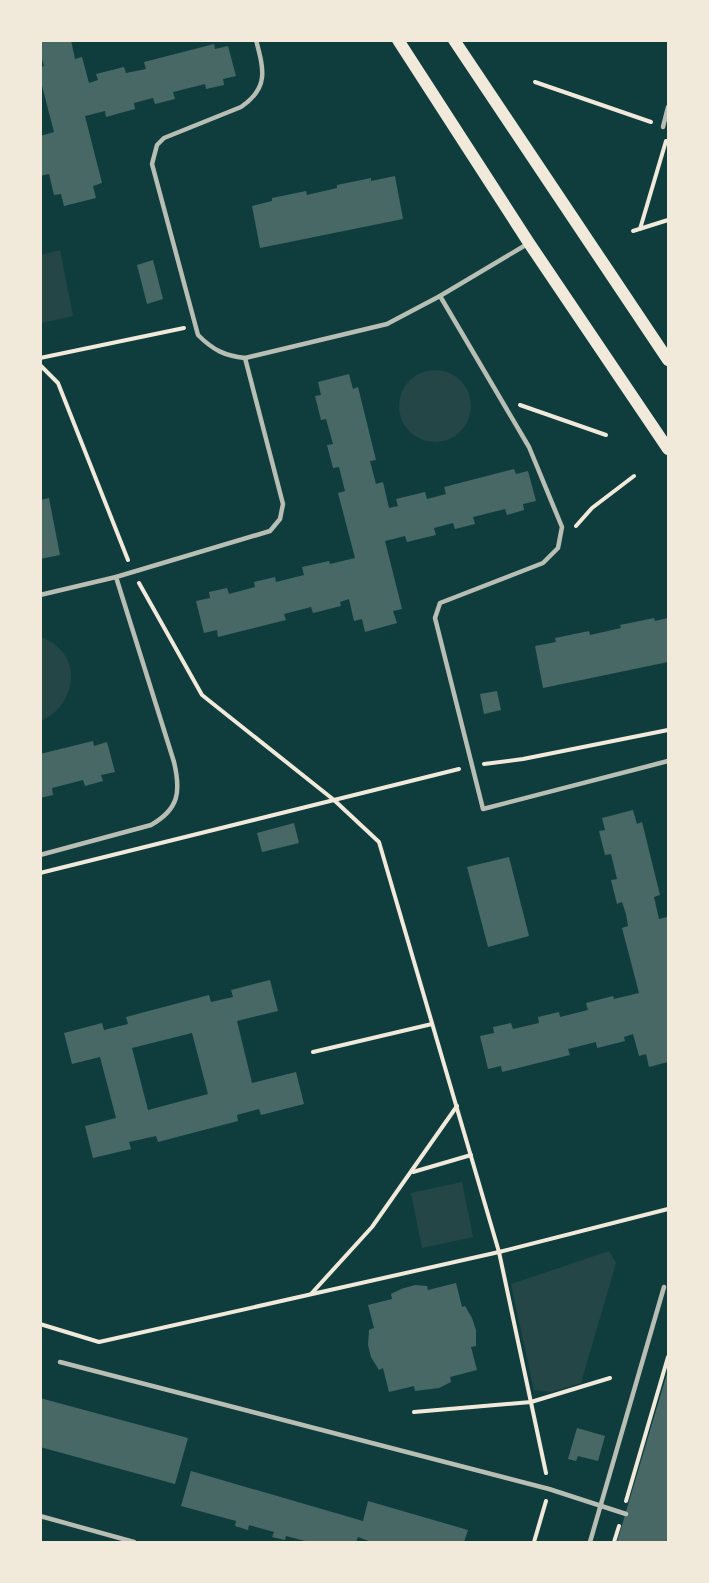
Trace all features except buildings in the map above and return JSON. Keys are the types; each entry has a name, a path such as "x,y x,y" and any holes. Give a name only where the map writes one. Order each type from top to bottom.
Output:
{"main road":[{"path":"398,40 529,243 669,449"},
{"path":"454,40 669,360"}],"lane":[{"path":"256,40 264,68 263,80 251,100 241,107 164,138 158,145 152,164 198,335 211,348 227,356 245,358 387,324 440,296 529,243"},
{"path":"663,127 669,106"},
{"path":"440,296 529,447 562,527 558,548 543,563 440,603 435,618 483,809 669,761"},
{"path":"40,595 116,578 270,531 280,519 283,504 245,358"},
{"path":"40,855 151,825 163,818 173,806 178,792 178,777 174,762 116,578"},
{"path":"590,1542 664,1287"},
{"path":"60,1362 549,1489 624,1513"},
{"path":"40,1516 134,1542"}],"path":[{"path":"535,82 663,127"},
{"path":"640,229 669,133"},
{"path":"633,231 669,220"},
{"path":"40,358 196,325"},
{"path":"42,368 58,383 133,572 202,695 334,800 379,842 499,1252 549,1489 534,1542"},
{"path":"500,398 606,435"},
{"path":"558,548 592,508 634,476"},
{"path":"40,873 472,766 523,759 669,730"},
{"path":"314,1052 432,1024"},
{"path":"311,1294 372,1227 457,1106"},
{"path":"412,1172 471,1155"},
{"path":"40,1324 99,1342 499,1252 669,1209"},
{"path":"614,1542 669,1357"},
{"path":"414,1412 531,1402 610,1378"}],"shaded area":[{"path":"60,250 73,316 41,323 41,255"},
{"path":"442,370 461,380 469,392 471,406 469,420 461,432 449,440 428,442 409,432 401,420 399,399 409,380 421,372"},
{"path":"41,637 55,644 64,654 71,678 69,691 63,703 54,713 41,721"},
{"path":"462,1182 473,1237 422,1248 411,1193"},
{"path":"609,1251 616,1263 581,1383 552,1392 534,1390 511,1284"}]}
